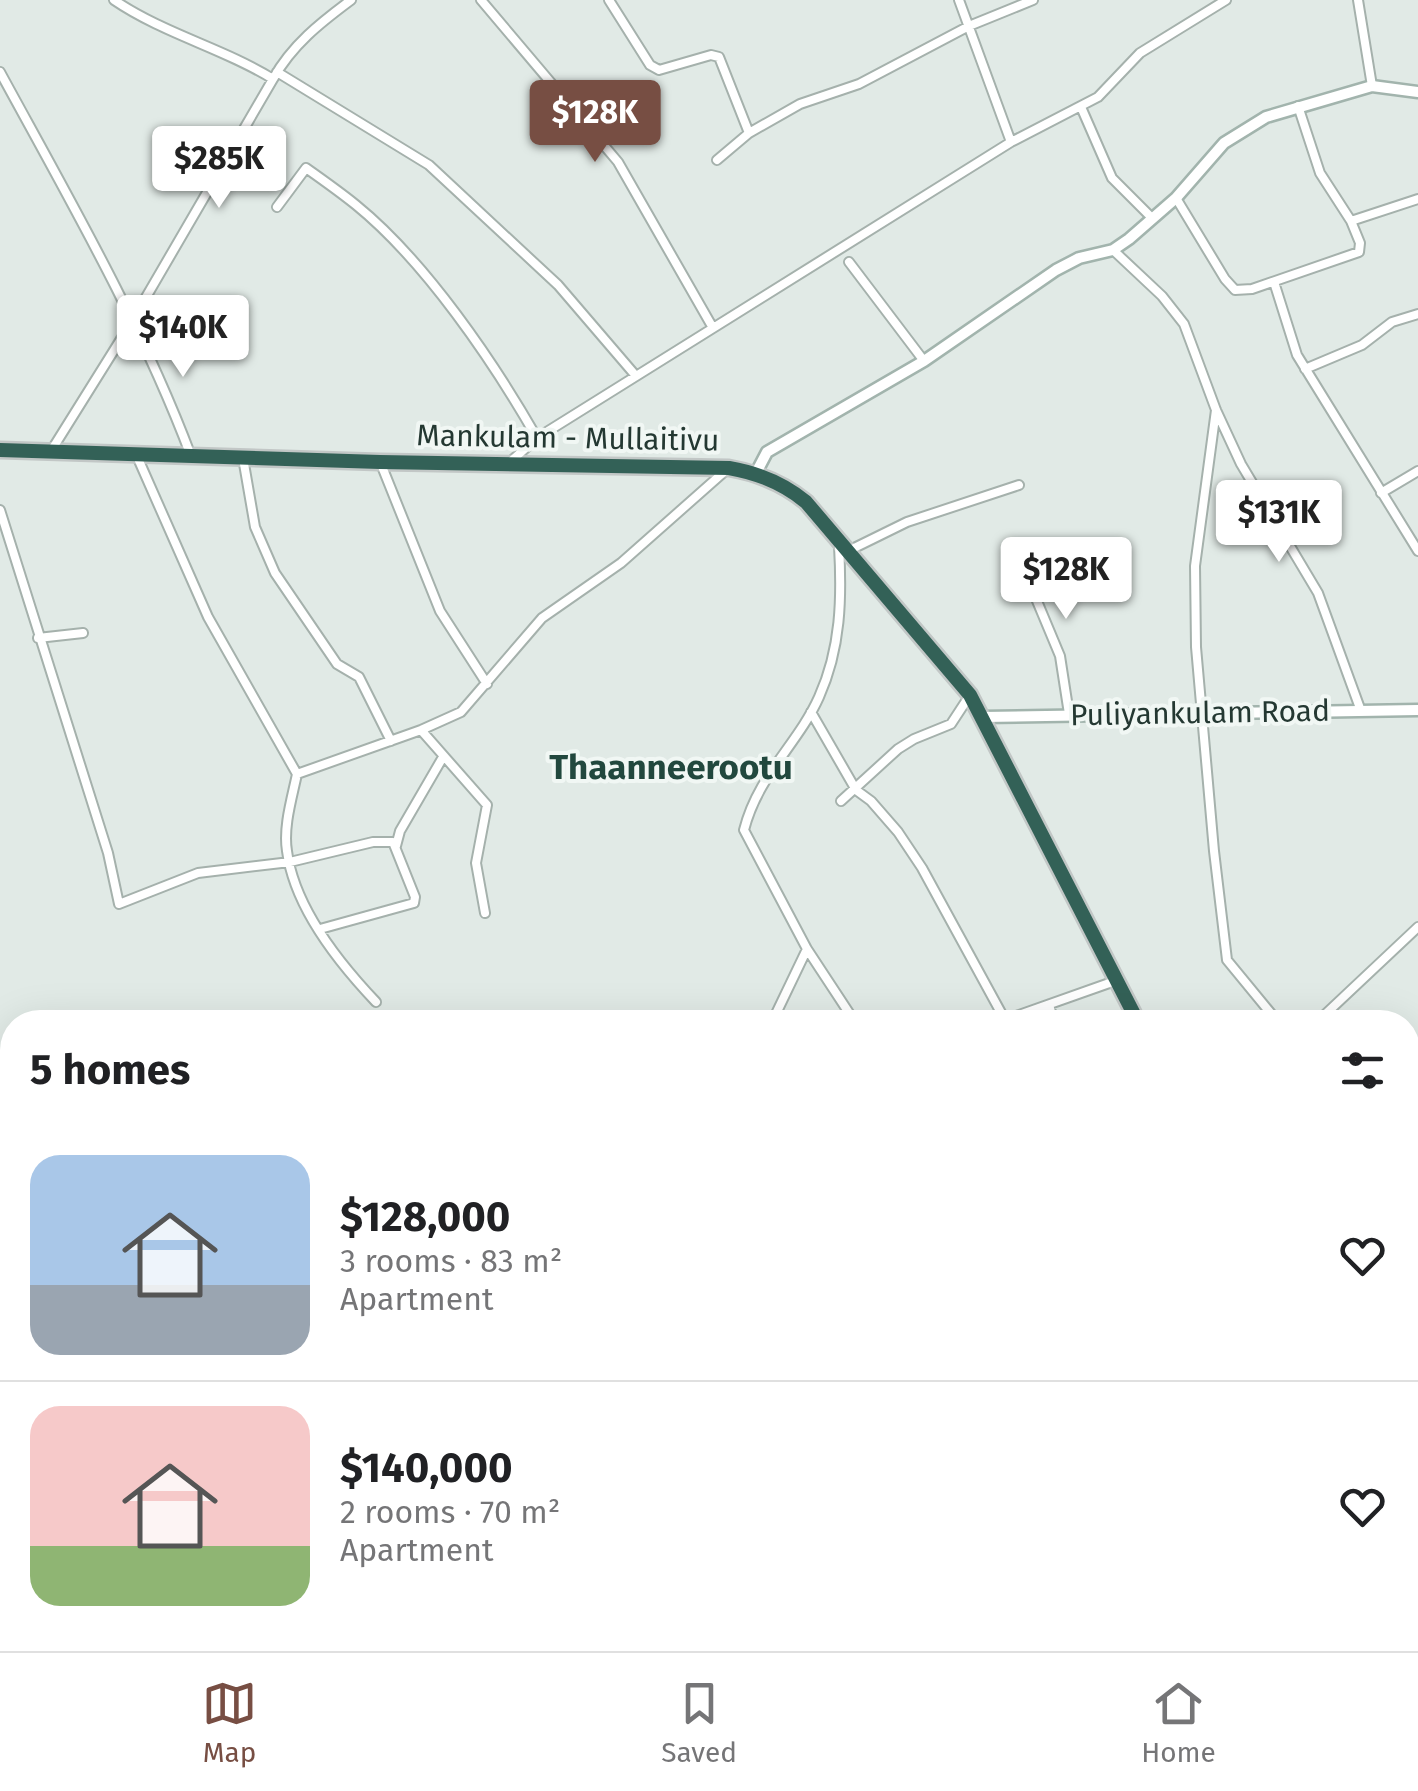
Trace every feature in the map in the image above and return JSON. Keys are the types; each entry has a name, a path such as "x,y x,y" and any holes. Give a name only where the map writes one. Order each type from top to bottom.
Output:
{"highway":[{"name":"Mankulam - Mullaitivu","path":"0,450 728,468 756,473 792,491 970,694 1131,1010"}],"street":[{"path":"114,0 181,38 275,76 430,165 558,285 636,376"},
{"path":"52,451 283,60 313,28 350,0"},
{"path":"481,0 618,162 712,328"},
{"path":"609,0 650,65 659,70 718,56 749,133"},
{"path":"959,0 1011,142"},
{"path":"717,160 749,133 800,104 882,74 969,26 1033,0"},
{"path":"506,465 537,438 1011,142 1098,97 1140,53 1226,0"},
{"path":"1358,0 1372,86"},
{"path":"0,72 86,229 166,390 191,456"},
{"path":"756,473 767,452 924,361 1056,270 1079,258 1114,250 1176,198 1224,143 1266,117 1372,86 1418,92"},
{"path":"1176,198 1225,280 1235,290 1252,290 1359,252 1360,243 1351,221 1320,172 1298,106"},
{"path":"1081,107 1112,178 1152,218"},
{"path":"277,206 306,168 359,206 407,256 475,339 537,438"},
{"path":"1351,221 1418,199"},
{"path":"1114,250 1162,296 1184,324 1241,464 1318,594 1361,711"},
{"path":"849,262 924,361"},
{"path":"1274,282 1297,356 1418,552"},
{"path":"1305,369 1362,345 1392,322 1418,314"},
{"path":"1216,410 1195,566 1196,647 1227,960 1268,1010"},
{"path":"136,454 208,617 297,774 286,850 295,890 376,1002"},
{"path":"243,458 255,527 275,573 336,664 359,677 390,741"},
{"path":"380,462 440,611 487,684"},
{"path":"297,774 461,712 542,618 620,563 728,468"},
{"path":"1381,493 1418,471"},
{"path":"846,1010 807,949 744,830 771,768 819,697 836,643 843,546 1019,485"},
{"path":"0,510 108,852 119,904 198,873 290,862 387,840 396,846"},
{"path":"1008,549 1032,589 1060,656 1069,714"},
{"path":"38,638 83,633"},
{"path":"842,802 898,749 951,724 970,694"},
{"name":"Puliyankulam Road","path":"983,717 1418,710"},
{"path":"810,712 856,790 871,801 906,844 996,1010"},
{"path":"421,730 487,806 476,863 485,913"},
{"path":"320,929 414,903 415,896 396,846 400,830 443,757"},
{"path":"1333,1010 1418,926"},
{"path":"778,1010 807,949"},
{"path":"1033,1010 1115,981"},
{"path":"1050,1004 1051,1010"}],"district":[{"name":"Thaanneerootu","path":"671,767"}]}
